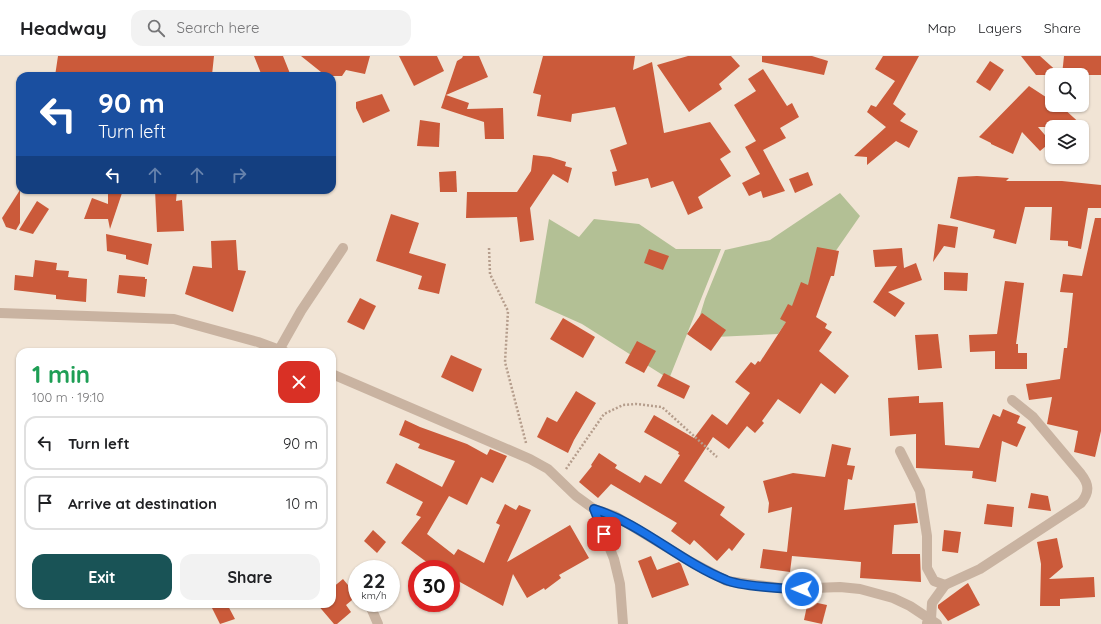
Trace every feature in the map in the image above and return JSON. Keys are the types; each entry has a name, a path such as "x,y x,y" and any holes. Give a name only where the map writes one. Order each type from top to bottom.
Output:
{"street":[{"path":"283,348 301,311 343,248"},
{"path":"0,313 174,319 258,342 274,348"},
{"path":"336,376 530,459 548,469 576,496 594,509 615,516 691,562 727,581 789,589 840,587 860,590 893,598 932,622"},
{"path":"932,622 932,602 945,585 980,569 1081,503 1088,492 1086,480 1058,446 1033,417 1012,400"},
{"path":"900,451 920,491 926,536 927,568 934,581 945,585"},
{"path":"594,509 614,559 620,584 623,624"},
{"path":"372,612 378,624"}],"path":[{"path":"489,248 490,274 508,311 505,362 530,459"},
{"path":"558,479 604,414 623,405 636,404 662,407 717,457"}],"green space":[{"path":"840,193 860,216 778,334 693,338 705,299 725,250 770,240"},
{"path":"549,219 579,237 594,219 639,224 676,249 721,249 669,379 582,324 535,303"}],"building":[{"path":"58,56 214,56 212,72 56,72"},
{"path":"254,56 283,56 289,72 260,72"},
{"path":"301,56 370,56 365,74 346,70 342,76 336,76 336,72 321,72"},
{"path":"399,56 437,56 444,71 414,86"},
{"path":"463,56 479,56 488,77 446,95 469,103 467,109 503,108 504,139 485,139 484,122 441,108 457,61"},
{"path":"543,56 635,56 633,70 652,62 664,133 710,122 731,152 720,159 731,176 698,197 703,208 688,215 673,181 651,188 648,178 615,186 612,172 617,171 610,150 627,144 615,107 572,114 571,122 537,116 541,95 533,93"},
{"path":"688,56 731,56 740,66 719,84 722,89 689,112 657,65"},
{"path":"762,56 812,56 828,61 824,75 762,62"},
{"path":"883,56 919,56 893,104 906,114 900,121 918,131 909,148 896,141 867,165 867,157 854,156 886,127 867,112 871,105 876,107 895,81 875,69"},
{"path":"1021,56 1040,56 1053,68 1045,68 1045,75 1036,75"},
{"path":"1064,56 1101,56 1101,75 1089,75 1089,68 1063,68"},
{"path":"990,61 1004,70 990,91 976,82"},
{"path":"763,69 787,106 792,103 799,117 780,128 786,138 763,150 785,191 763,198 761,191 749,196 742,183 760,174 745,147 756,141 734,105 756,91 748,79"},
{"path":"1029,86 1045,96 1045,112 1068,112 1076,120 1045,120 1045,127 1038,127 1045,135 1045,147 1040,151 1022,132 1013,154 979,137"},
{"path":"382,94 390,111 363,123 356,108 356,102"},
{"path":"420,120 440,123 439,147 417,146"},
{"path":"533,155 550,157 566,162 565,166 572,168 568,183 553,174 530,208 534,240 520,242 517,217 466,218 467,192 517,192 531,171"},
{"path":"456,171 457,192 440,192 439,172"},
{"path":"808,172 813,185 795,193 789,179"},
{"path":"977,176 1009,178 1006,181 1062,181 1101,185 1101,208 1088,208 1081,249 1068,246 1068,241 1050,240 1052,207 1025,207 1016,244 993,238 995,230 950,218 958,177"},
{"path":"17,194 20,194 20,223 16,230 6,227 2,218"},
{"path":"108,194 122,194 110,229 108,219 84,219 92,198 108,204"},
{"path":"155,194 177,194 176,201 182,200 184,231 157,232"},
{"path":"37,201 49,209 33,234 19,230"},
{"path":"391,214 419,223 409,253 446,264 439,294 418,289 422,276 376,261"},
{"path":"1095,218 1101,218 1101,431 1095,457 1074,452 1078,431 1047,424 1052,397 1029,400 1026,384 1060,379 1064,348 1067,348 1073,293 1060,292 1063,274 1082,276"},
{"path":"938,224 958,227 955,248 944,246 933,262"},
{"path":"106,234 152,244 148,265 126,259 126,255 107,251"},
{"path":"236,240 238,270 246,271 233,312 185,294 193,266 212,268 211,241"},
{"path":"817,247 839,251 834,276 831,276 816,317 827,324 825,328 832,332 819,351 849,376 835,394 821,383 800,414 778,399 762,421 764,423 755,433 747,426 729,449 713,437 684,481 725,507 720,515 745,534 732,551 729,548 717,561 694,540 690,545 671,531 677,523 611,484 598,498 579,482 592,466 591,465 599,453 617,465 615,468 640,483 645,475 661,484 680,455 678,454 679,452 644,432 654,415 694,438 712,414 727,425 750,393 735,382 751,362 755,365 758,361 760,362 786,322 780,319 788,304 792,306 801,282 808,285"},
{"path":"902,248 904,268 916,263 922,280 888,292 905,303 895,317 873,302 897,266 875,267 873,250"},
{"path":"649,249 669,256 663,270 644,263"},
{"path":"35,260 57,263 56,270 69,271 68,277 87,279 86,302 56,299 56,295 14,290 15,275 33,277"},
{"path":"944,272 968,273 967,291 944,290"},
{"path":"119,275 145,277 145,279 147,279 145,297 117,293"},
{"path":"1005,281 1024,283 1016,344 1018,344 1018,353 1027,353 1027,369 995,369 995,351 970,352 969,335 997,334"},
{"path":"360,298 376,306 364,330 347,322"},
{"path":"702,313 726,330 711,351 687,334"},
{"path":"563,318 595,337 583,358 550,339"},
{"path":"938,334 942,368 918,370 915,335"},
{"path":"637,341 656,351 644,373 625,363"},
{"path":"451,355 482,369 473,392 441,377"},
{"path":"664,373 690,386 684,399 657,386"},
{"path":"576,391 596,403 568,453 537,437 547,417 557,422"},
{"path":"919,396 919,403 943,402 945,445 979,448 993,414 1000,417 1003,409 1020,416 1017,423 1026,427 1017,447 1002,441 996,482 972,478 973,471 916,468 916,434 890,436 888,398"},
{"path":"405,420 467,444 487,455 490,449 507,456 493,483 481,477 467,505 449,496 427,534 454,555 458,549 484,563 500,525 496,523 505,504 516,510 519,505 531,510 507,562 570,525 589,558 559,575 561,578 545,590 544,588 527,598 513,574 503,606 460,582 460,560 424,560 401,543 421,517 416,515 423,502 386,483 396,463 442,487 455,461 418,448 420,444 399,435"},
{"path":"832,444 851,448 847,465 855,466 852,480 848,479 844,510 915,503 918,523 894,525 892,554 920,554 921,582 860,578 861,562 792,556 790,572 760,568 763,549 787,552 792,507 768,513 769,503 763,481 793,473 825,477"},
{"path":"1031,493 1048,496 1051,511 1028,508"},
{"path":"987,504 1014,507 1012,527 984,524"},
{"path":"373,530 386,542 377,553 364,541"},
{"path":"944,530 961,532 958,553 942,551"},
{"path":"1057,538 1063,567 1049,579 1094,577 1095,597 1060,599 1060,606 1040,606 1041,564 1037,542"},
{"path":"651,556 657,570 679,562 689,585 652,598 638,561"},
{"path":"343,579 348,585 348,603 346,605 348,612 351,612 337,624 334,624 320,608 336,608 336,585"},
{"path":"968,583 980,605 948,621 938,608 938,605"},
{"path":"808,601 827,605 822,624 804,620"},
{"path":"212,608 229,608 235,619 220,624"}],"route":[{"path":"604,534 594,509 615,516 691,562 727,581 789,589 802,589"}]}
